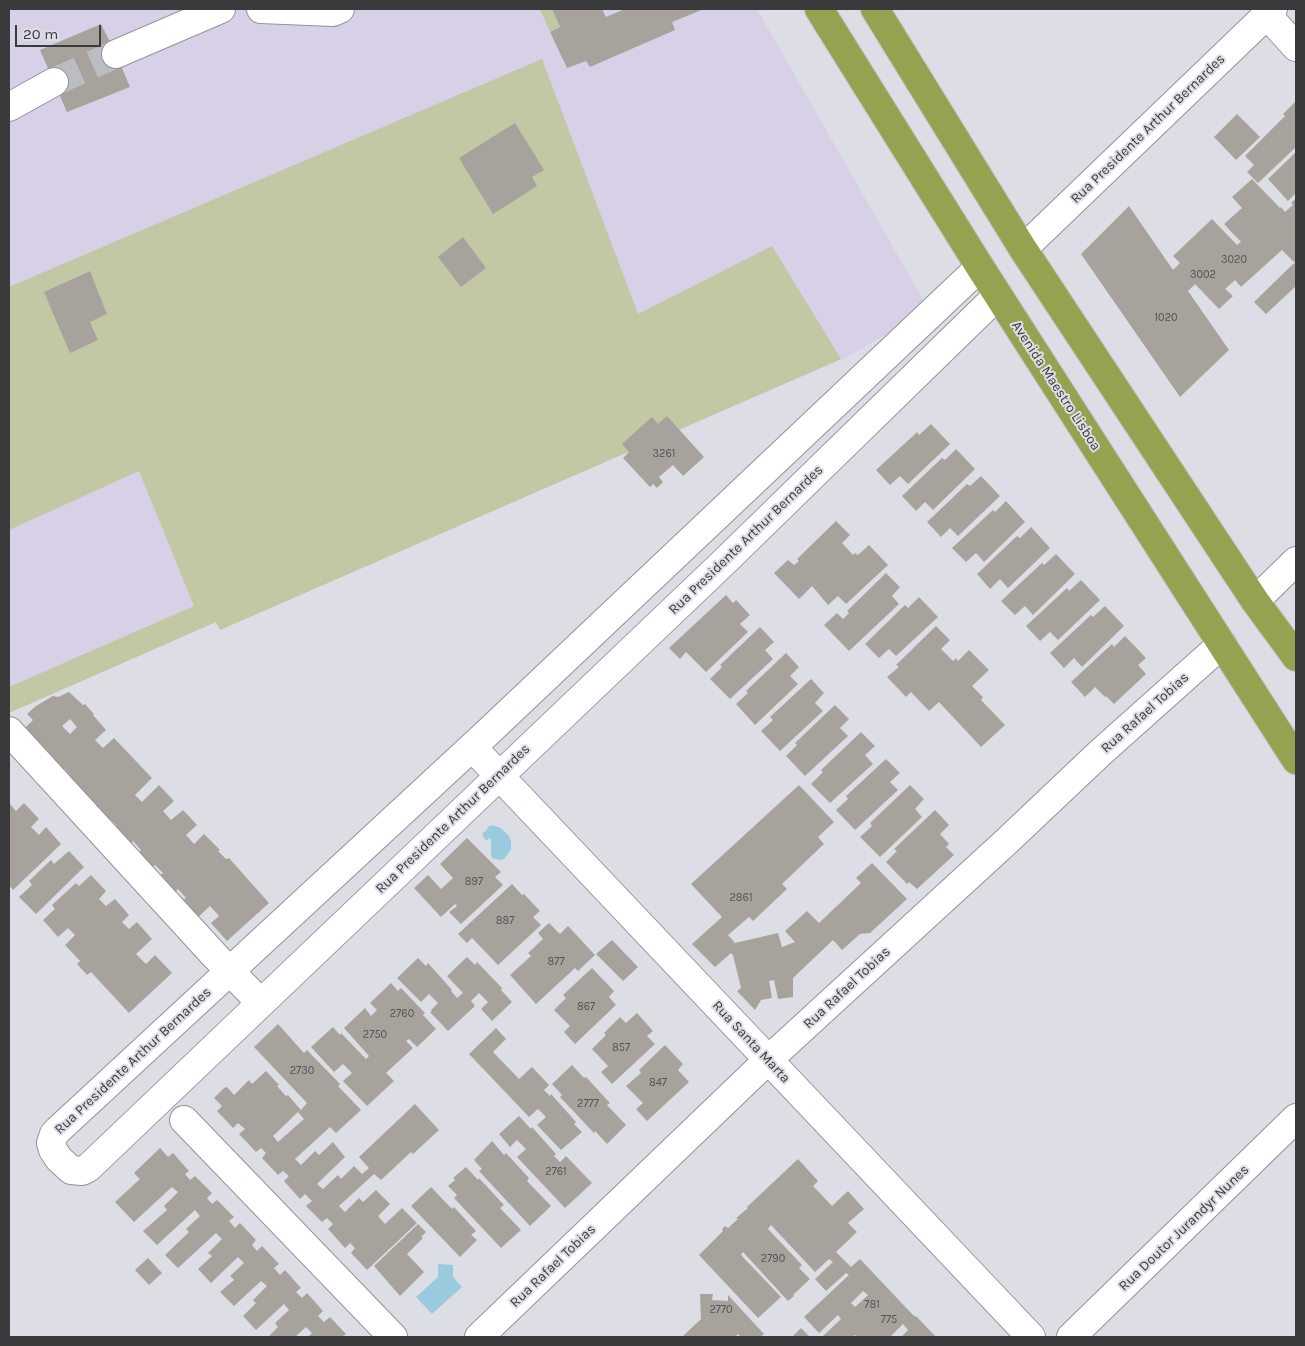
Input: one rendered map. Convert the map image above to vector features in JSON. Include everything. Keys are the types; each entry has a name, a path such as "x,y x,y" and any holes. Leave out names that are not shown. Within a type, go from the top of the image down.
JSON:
{"highway":[{"name":"Avenida Maestro Lisboa","path":"819,9 980,267 1296,760"},
{"path":"875,9 1023,250 1255,601 1296,657"}],"street":[{"path":"116,54 221,9"},
{"path":"261,9 333,12 340,9"},
{"path":"1270,12 1296,47"},
{"name":"Rua Presidente Arthur Bernardes","path":"1023,250 1270,12"},
{"path":"9,107 54,82"},
{"name":"Rua Presidente Arthur Bernardes","path":"980,267 472,747 58,1130 51,1143 58,1158 71,1170 82,1171 88,1168 260,1002 723,563 998,295"},
{"path":"697,535 723,563"},
{"path":"1255,601 1296,561"},
{"name":"Rua Rafael Tobias","path":"479,1337 768,1060 1100,753 1222,644"},
{"path":"9,731 216,957 260,1002"},
{"name":"Rua Santa Marta","path":"472,747 1031,1337"},
{"name":"Rua Doutor Jurandyr Nunes","path":"1071,1337 1296,1118"},
{"path":"184,1120 393,1337"}],"shaded area":[{"path":"9,9 757,9 929,310 847,357 220,630 216,622 9,713"}],"green space":[{"path":"540,9 552,9 560,27 550,32"},
{"path":"542,59 638,314 772,246 841,359 220,630 216,622 9,713 9,687 194,606 139,471 9,530 9,287","holes":["90,271 107,314 90,322 98,340 45,292"]}],"water":[{"path":"492,825 501,828 511,841 511,850 504,859 492,858 491,840 490,838 486,841 482,834"},
{"path":"438,1264 453,1265 453,1277 462,1287 432,1314 416,1297 438,1277"}],"building":[{"path":"552,9 602,9 606,17 625,9 704,9 672,22 675,30 590,67 586,61 567,68 550,32 560,27"},
{"path":"101,24 130,87 67,112 40,50"},
{"path":"1296,101 1296,147 1258,183 1247,172 1254,165 1245,156 1285,116 1283,114"},
{"path":"1237,114 1260,137 1236,160 1214,137"},
{"path":"515,123 544,170 532,177 537,186 493,214 459,158"},
{"path":"1296,152 1296,193 1288,201 1268,179"},
{"path":"1252,179 1285,212 1293,205 1291,203 1296,198 1296,260 1294,262 1282,250 1241,287 1235,280 1225,289 1233,296 1219,309 1195,284 1188,291 1229,350 1180,397 1081,254 1129,206 1173,270 1180,263 1173,256 1212,219 1237,245 1241,242 1224,224 1242,208 1232,197"},
{"path":"463,237 486,268 461,287 438,257"},
{"path":"1294,263 1296,265 1296,286 1266,314 1254,302"},
{"path":"90,271 107,314 90,322 98,340 70,353 44,292"},
{"path":"667,416 704,457 683,476 673,465 659,477 663,482 657,488 653,484 650,487 623,458 629,452 622,444 652,417 658,424"},
{"path":"931,424 950,444 908,484 900,476 890,485 876,470 917,432 919,435"},
{"path":"956,449 975,469 933,510 925,502 916,511 902,496 942,458 945,460"},
{"path":"981,476 1000,496 958,536 950,528 941,537 927,522 967,484 970,486"},
{"path":"1006,501 1025,522 984,562 976,553 966,562 952,548 993,510 995,512"},
{"path":"836,521 850,535 842,543 853,555 855,553 858,555 869,545 888,565 846,604 838,596 828,605 812,586 799,599 774,573 788,560 794,565 799,561 797,559"},
{"path":"1031,527 1050,548 1008,588 1000,579 990,589 977,574 1017,536 1020,538"},
{"path":"1056,554 1075,574 1033,615 1025,606 1015,615 1001,601 1042,563 1044,565"},
{"path":"886,573 900,587 892,596 899,604 849,651 824,625 837,613 843,619 849,613 847,611"},
{"path":"1081,580 1100,600 1058,640 1050,632 1040,641 1026,626 1067,588 1069,591"},
{"path":"726,595 733,603 736,600 750,615 740,624 748,632 706,672 686,652 680,659 669,648"},
{"path":"919,597 938,617 896,656 889,649 879,658 865,644 905,605 908,608"},
{"path":"1105,606 1124,626 1082,667 1074,658 1064,668 1050,653 1091,615 1093,617"},
{"path":"936,626 950,640 941,649 953,661 956,658 958,661 969,650 989,670 972,686 983,697 981,700 1005,725 981,747 939,702 929,711 911,692 906,697 887,677 899,667 896,665"},
{"path":"760,627 774,642 765,650 773,659 730,699 710,679 722,667 720,665"},
{"path":"1125,636 1146,658 1138,665 1146,674 1114,704 1095,687 1085,697 1071,682 1112,644 1114,647"},
{"path":"786,653 799,667 790,676 798,684 755,725 736,704 748,693 746,691"},
{"path":"811,679 824,693 815,703 823,711 780,751 761,731 773,720 770,717"},
{"path":"69,692 83,705 85,704 106,730 95,740 103,748 114,738 152,778 135,795 142,802 159,785 174,801 163,811 171,820 183,810 197,825 186,835 194,844 204,834 226,859 229,858 269,903 227,941 211,923 219,916 210,906 195,920 179,903 186,898 178,889 172,896 156,880 163,873 155,865 148,871 134,857 141,850 133,841 126,848 112,831 117,826 110,819 103,824 89,808 94,803 86,794 81,800 66,784 72,778 65,769 58,776 43,760 50,754 25,728 33,720 27,714 53,696 58,697","holes":["70,719 77,727 70,734 62,726"]},
{"path":"835,705 849,719 840,728 848,736 805,776 786,756 797,745 795,743"},
{"path":"861,732 875,746 865,755 873,764 830,803 811,784 823,772 821,770"},
{"path":"886,759 900,773 890,782 898,790 855,830 836,810 848,799 846,796"},
{"path":"799,785 834,822 818,837 824,844 782,884 787,889 753,921 749,917 728,935 735,943 778,933 782,947 795,942 785,931 807,911 819,923 861,883 856,878 872,863 907,899 870,933 860,934 842,950 833,940 793,978 793,997 778,999 774,980 769,981 772,998 761,1000 755,1010 737,991 741,988 733,955 731,953 715,967 692,944 722,917 691,884"},
{"path":"910,785 924,799 915,809 922,817 880,857 860,837 872,826 870,823"},
{"path":"9,803 16,811 24,803 39,819 31,827 39,835 46,827 61,844 13,890 9,885"},
{"path":"935,810 949,825 940,834 949,844 946,847 954,855 917,889 909,882 907,884 886,862 897,851 894,849"},
{"path":"467,838 501,872 495,877 503,885 461,924 449,912 457,906 455,904 441,917 414,888 428,875 441,889 453,878 440,864"},
{"path":"69,851 84,867 36,914 19,897 32,885 29,881 51,860 54,864"},
{"path":"91,875 106,891 99,899 106,906 115,899 129,915 122,922 129,929 137,922 152,939 136,954 146,964 155,955 172,973 129,1013 91,972 87,975 77,964 80,961 65,945 75,935 68,928 58,937 43,920 55,909 52,905 76,883 79,886"},
{"path":"512,884 540,911 533,917 541,925 498,965 472,938 467,943 458,934"},
{"path":"549,923 560,934 568,926 595,955 578,971 575,968 536,1004 510,975 531,956 528,953 543,939 538,933"},
{"path":"612,940 638,967 623,981 596,954"},
{"path":"467,957 475,965 477,962 502,988 501,990 512,1002 492,1021 481,1009 488,1002 479,993 471,1001 475,1006 448,1031 430,1012 438,1003 429,994 421,1002 397,978 418,958 426,966 428,963 457,998 463,993 447,976"},
{"path":"592,968 614,991 609,997 616,1005 575,1044 564,1032 570,1026 554,1010 566,998 563,995"},
{"path":"391,983 398,991 401,988 425,1013 423,1015 436,1029 417,1047 409,1039 406,1041 413,1048 386,1073 394,1081 367,1106 343,1081 352,1073 343,1064 334,1072 311,1047 333,1027 366,1059 369,1056 344,1028 365,1008 371,1016 377,1010 370,1003"},
{"path":"637,1013 653,1031 647,1036 655,1044 612,1084 601,1072 608,1066 592,1049 606,1035 604,1033 620,1017 626,1023"},
{"path":"278,1024 304,1053 307,1050 340,1084 338,1086 361,1110 336,1133 330,1127 295,1159 301,1165 315,1151 319,1155 333,1142 345,1157 317,1184 323,1189 338,1175 341,1179 354,1166 362,1174 369,1168 359,1157 415,1104 439,1130 413,1154 411,1152 381,1180 374,1174 339,1206 345,1212 359,1198 363,1202 376,1190 390,1204 378,1216 385,1224 402,1208 417,1223 367,1270 351,1253 355,1248 350,1243 345,1248 328,1229 333,1224 327,1218 322,1222 306,1206 312,1201 305,1194 300,1199 284,1181 289,1176 283,1171 278,1175 262,1158 266,1153 261,1148 256,1152 239,1134 245,1129 238,1123 233,1128 217,1111 222,1106 214,1098 224,1088 227,1087 234,1095 249,1080 252,1084 266,1071 279,1085 277,1086 301,1110 307,1103 254,1047","holes":["298,1112 304,1119 278,1142 273,1136"]},
{"path":"496,1028 506,1039 493,1052 519,1079 532,1067 549,1085 544,1090 550,1096 551,1094 576,1122 574,1124 582,1132 561,1150 537,1125 546,1117 538,1109 529,1117 469,1054"},
{"path":"665,1045 683,1064 678,1070 689,1082 647,1121 636,1109 643,1103 626,1086 641,1073 639,1070"},
{"path":"572,1065 610,1103 607,1105 626,1125 607,1144 560,1097 562,1095 552,1084"},
{"path":"519,1116 531,1129 532,1127 556,1154 554,1156 560,1162 566,1156 592,1183 565,1208 517,1157 526,1149 517,1140 510,1147 499,1134"},
{"path":"492,1141 529,1178 527,1181 551,1206 530,1226 479,1171 482,1169 474,1160"},
{"path":"160,1148 168,1157 173,1153 189,1171 185,1174 190,1180 195,1176 212,1193 207,1198 212,1204 217,1200 234,1217 229,1221 235,1228 240,1223 256,1240 252,1245 257,1251 262,1246 279,1264 274,1268 280,1275 285,1270 301,1288 296,1292 302,1298 307,1293 323,1311 318,1316 324,1322 330,1317 346,1334 342,1337 308,1337 312,1333 306,1327 295,1337 268,1337 278,1327 275,1323 289,1310 284,1304 256,1330 243,1316 256,1303 253,1300 267,1286 261,1281 234,1306 220,1292 234,1280 230,1276 244,1263 238,1257 211,1283 198,1269 212,1256 208,1253 222,1239 216,1233 178,1268 165,1255 189,1232 186,1229 200,1216 195,1210 157,1245 143,1231 167,1210 164,1206 178,1192 172,1187 134,1222 115,1202 140,1179 134,1173"},
{"path":"798,1159 818,1181 813,1186 832,1206 848,1191 864,1209 848,1223 857,1232 836,1252 851,1267 860,1259 936,1337 901,1337 908,1330 903,1324 890,1337 857,1337 855,1335 852,1337 822,1337 841,1319 838,1315 819,1333 804,1317 849,1275 846,1273 826,1291 815,1279 833,1262 829,1259 815,1272 771,1225 768,1229 802,1265 799,1268 810,1279 788,1301 743,1252 741,1255 781,1297 758,1318 699,1255 723,1231 722,1229 725,1226 728,1228 738,1219 736,1218","holes":["863,1291 868,1295 855,1307 851,1303"]},
{"path":"466,1167 504,1205 500,1208 521,1230 501,1248 454,1198 457,1195 448,1186 455,1180 453,1178"},
{"path":"431,1187 452,1209 454,1207 476,1231 471,1235 477,1240 460,1257 411,1206"},
{"path":"418,1224 426,1232 421,1237 423,1238 407,1254 424,1272 400,1296 374,1266"},
{"path":"148,1258 162,1273 149,1285 135,1270"},
{"path":"700,1294 713,1294 712,1300 728,1301 728,1295 764,1334 760,1337 741,1337 738,1334 735,1337 682,1337 701,1319"},
{"path":"801,1328 810,1337 792,1337"}],"tunnel":[{"path":"54,82 116,54"}]}
